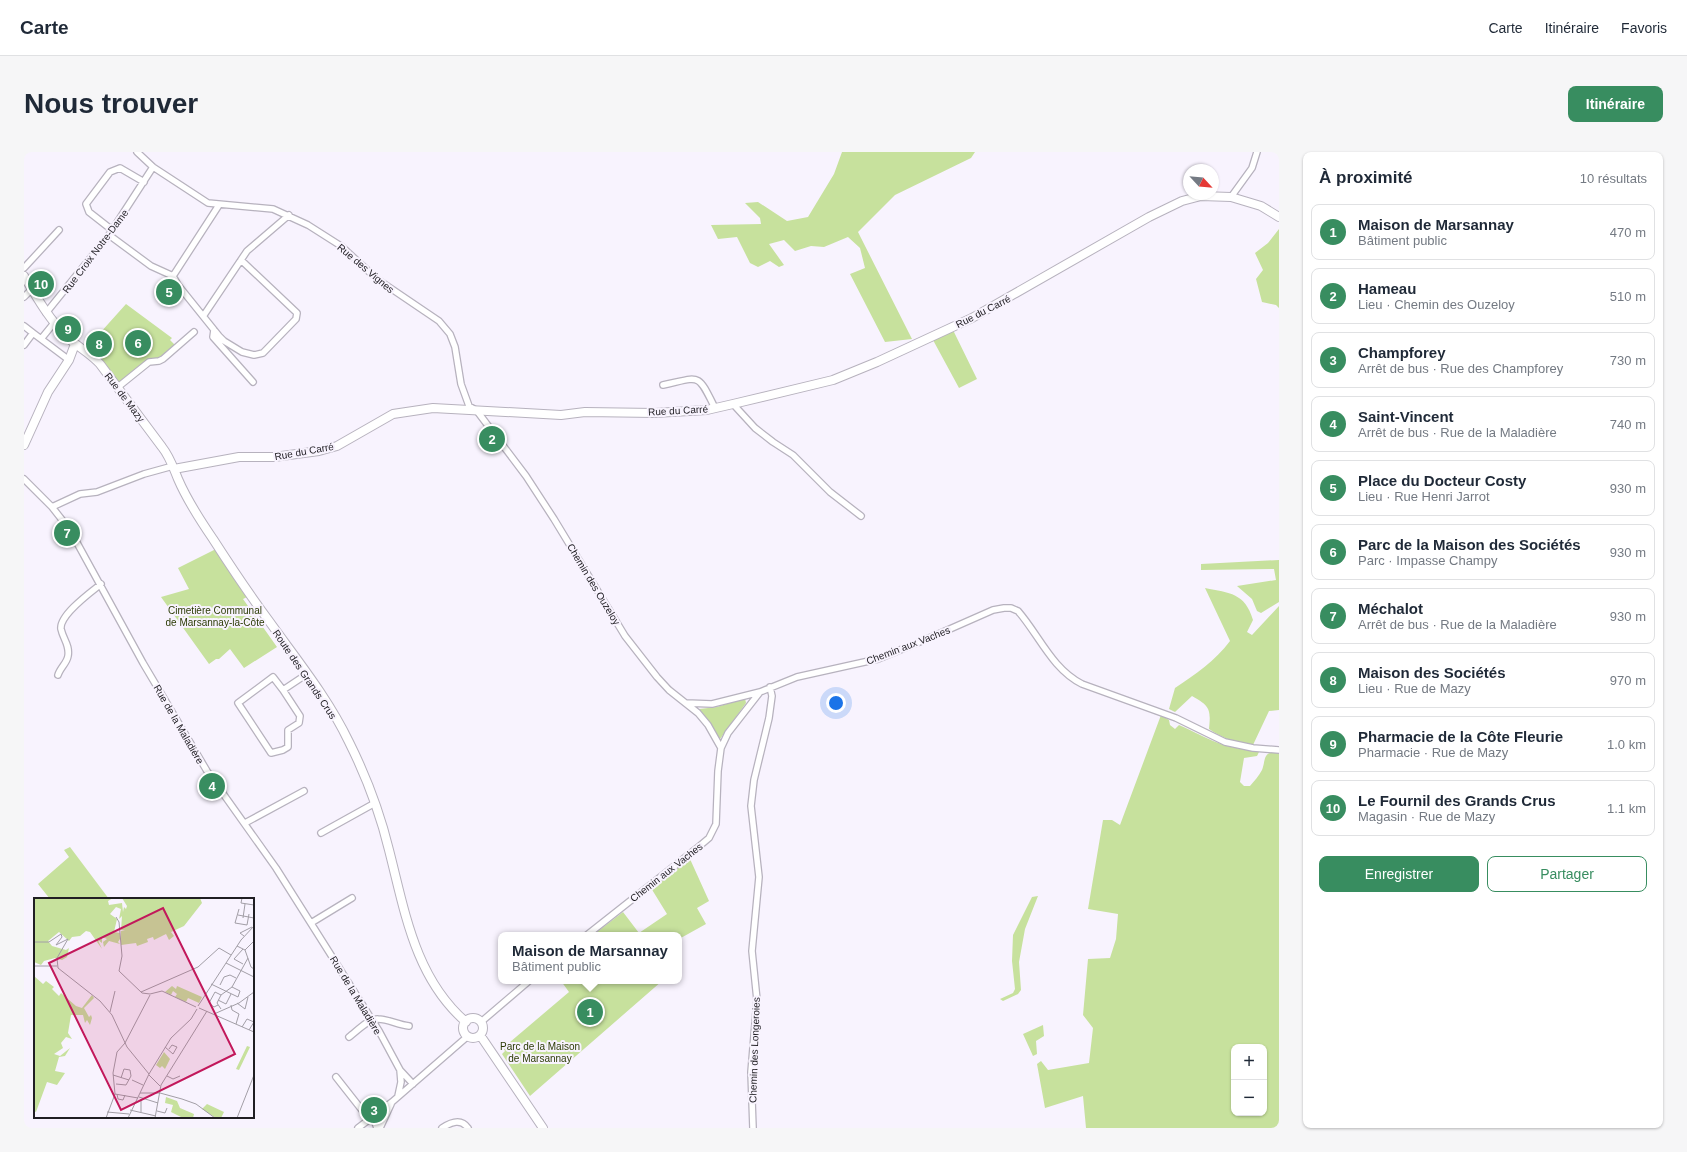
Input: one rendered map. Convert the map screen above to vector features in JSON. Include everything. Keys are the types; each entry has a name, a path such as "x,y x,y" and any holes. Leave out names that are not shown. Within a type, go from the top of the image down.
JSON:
{"main road":[{"name":"Rue du Carré","path":"173,468 239,457 274,457 337,446 393,414 433,408 561,415 585,412 655,413 707,410 833,380 877,362 996,305 1149,217 1192,198 1215,196 1231,197 1261,206 1279,218"},
{"name":"Rue de Mazy","path":"24,276 46,313 54,323 74,344 91,354 118,387 162,446 170,458 173,468"},
{"path":"24,445 48,392 69,360 74,344"},
{"name":"Route des Grands Crus","path":"173,468 178,480 210,535 257,604 324,697 349,741 375,803 389,850 406,922 413,943 438,991 466,1022"},
{"path":"474,1019 481,1022 483,1028 480,1035 473,1038 468,1036 464,1028 466,1022 474,1019"},
{"path":"480,1035 543,1128"}],"street":[{"name":"Rue des Vignes","path":"137,152 153,167 208,203 273,209 289,215 341,246 392,291 439,321 453,337 461,384 469,406 476,411"},
{"path":"1231,197 1252,168 1257,152"},
{"name":"Rue Croix Notre-Dame","path":"46,313 111,233 153,167"},
{"path":"144,182 120,168 110,172 86,204 89,212 111,233 151,266 173,276 178,285 224,341 242,352 254,355 263,353 296,319 297,313 241,260"},
{"path":"173,276 219,205"},
{"path":"204,316 247,251 289,215"},
{"path":"24,268 59,230"},
{"path":"24,297 32,289"},
{"path":"41,339 54,323"},
{"path":"24,326 69,360"},
{"path":"214,330 212,337 253,382"},
{"path":"118,387 149,362 163,359 194,332"},
{"path":"24,345 33,333"},
{"path":"663,385 694,378 701,382 715,408"},
{"path":"733,404 755,428 793,455 830,492 861,516"},
{"name":"Chemin des Ouzeloy","path":"476,411 526,476 625,636 669,690 698,713 708,725 721,748"},
{"path":"52,507 80,494 97,492 144,474 173,468"},
{"name":"Rue de la Maladière","path":"24,479 52,507 70,530 143,663 207,771 245,823 312,923 411,1086"},
{"path":"58,675 69,655 67,642 61,628 62,622 82,599 101,584"},
{"name":"Chemin aux Vaches","path":"591,932 696,849 714,831 717,814 718,771 721,748 728,733 760,692 770,687 823,670 871,661 934,636 993,610 1011,608 1018,611 1060,667 1075,680 1176,718 1225,742 1253,748 1279,750"},
{"path":"283,690 307,674"},
{"path":"273,676 283,690 300,716 299,723 288,730 288,747 271,753 238,703 273,676"},
{"name":"Chemin des Longeroies","path":"753,1128 751,1072 757,1000 752,951 759,876 752,806 754,780 769,718 772,696 770,687"},
{"path":"686,703 712,704 760,692"},
{"path":"245,823 304,791"},
{"path":"321,833 375,803"},
{"path":"312,923 352,898"},
{"path":"481,1022 525,984"},
{"path":"349,1037 372,1020 378,1018 392,1024 409,1026"},
{"path":"358,1128 398,1097 468,1036"},
{"name":"Rue de la Maladière","path":"398,1097 401,1082 400,1070"},
{"path":"336,1077 373,1116 377,1128"},
{"path":"401,1082 411,1086"},
{"path":"380,1128 392,1102"},
{"path":"373,1116 385,1117"},
{"path":"442,1128 453,1122 463,1123 468,1128"}],"green space":[{"path":"842,152 975,152 971,158 895,195 858,232 912,339 885,342 850,274 865,268 860,248 848,237 824,247 811,246 795,251 784,240 769,244 784,265 779,267 770,261 758,267 750,263 737,237 718,239 711,225 761,224 760,218 745,203 758,202 787,221 808,217 834,174"},
{"path":"1279,229 1279,308 1276,305 1262,302 1256,279 1263,270 1255,253 1268,243"},
{"path":"126,304 172,338 170,340 176,346 159,359 148,360 121,385 94,354 109,337 105,334 102,338 99,335 100,333"},
{"path":"953,330 977,379 959,388 933,340"},
{"name":"Cimetière Communal de Marsannay-la-Côte","path":"216,549 247,597 243,599 277,647 244,668 230,649 219,659 216,659 209,664 161,597 189,589 178,568"},
{"path":"1279,560 1279,602 1261,613 1257,611 1252,599 1237,586 1276,580 1274,569 1201,570 1201,564"},
{"path":"1205,588 1229,593 1241,599 1246,604 1253,620 1247,632 1252,635 1279,606 1279,710 1269,711 1253,745 1230,740 1209,729 1210,717 1208,709 1203,703 1192,696 1175,712 1169,709 1175,688 1212,661 1230,641"},
{"path":"745,698 746,703 720,739 699,709 717,707"},
{"path":"1161,715 1169,720 1170,725 1175,729 1179,725 1227,746 1247,750 1260,750 1257,756 1244,758 1240,782 1244,786 1250,786 1258,776 1262,770 1267,755 1274,752 1279,752 1279,1128 1086,1128 1083,1096 1045,1108 1037,1064 1041,1061 1048,1070 1089,1063 1093,1028 1083,1015 1088,959 1110,958 1116,939 1118,914 1088,909 1103,820 1112,820 1120,825"},
{"path":"70,847 108,898 49,898 38,884 69,857 64,850"},
{"path":"690,859 709,901 697,908 706,924 682,937 682,932 640,932 667,914 651,888"},
{"path":"1038,896 1025,929 1019,962 1021,990 1018,994 1003,1001 1000,999 1013,993 1015,989 1012,961 1013,935 1032,897"},
{"path":"623,912 638,932 597,932"},
{"name":"Parc de la Maison de Marsannay","path":"563,984 659,984 530,1096 502,1054 505,1051 503,1048 569,992"},
{"path":"1043,1025 1044,1036 1036,1041 1037,1054 1033,1056 1023,1034"}],"place":[{"name":"Le Fournil des Grands Crus","path":"41,284"},
{"name":"Place du Docteur Costy","path":"169,292"},
{"name":"Pharmacie de la Côte Fleurie","path":"68,329"},
{"name":"Parc de la Maison des Sociétés","path":"138,343"},
{"name":"Maison des Sociétés","path":"99,344"},
{"name":"Hameau","path":"492,439"},
{"name":"Méchalot","path":"67,533"},
{"name":"Saint-Vincent","path":"212,786"},
{"name":"Maison de Marsannay","path":"590,1012"},
{"name":"Champforey","path":"374,1110"}]}
